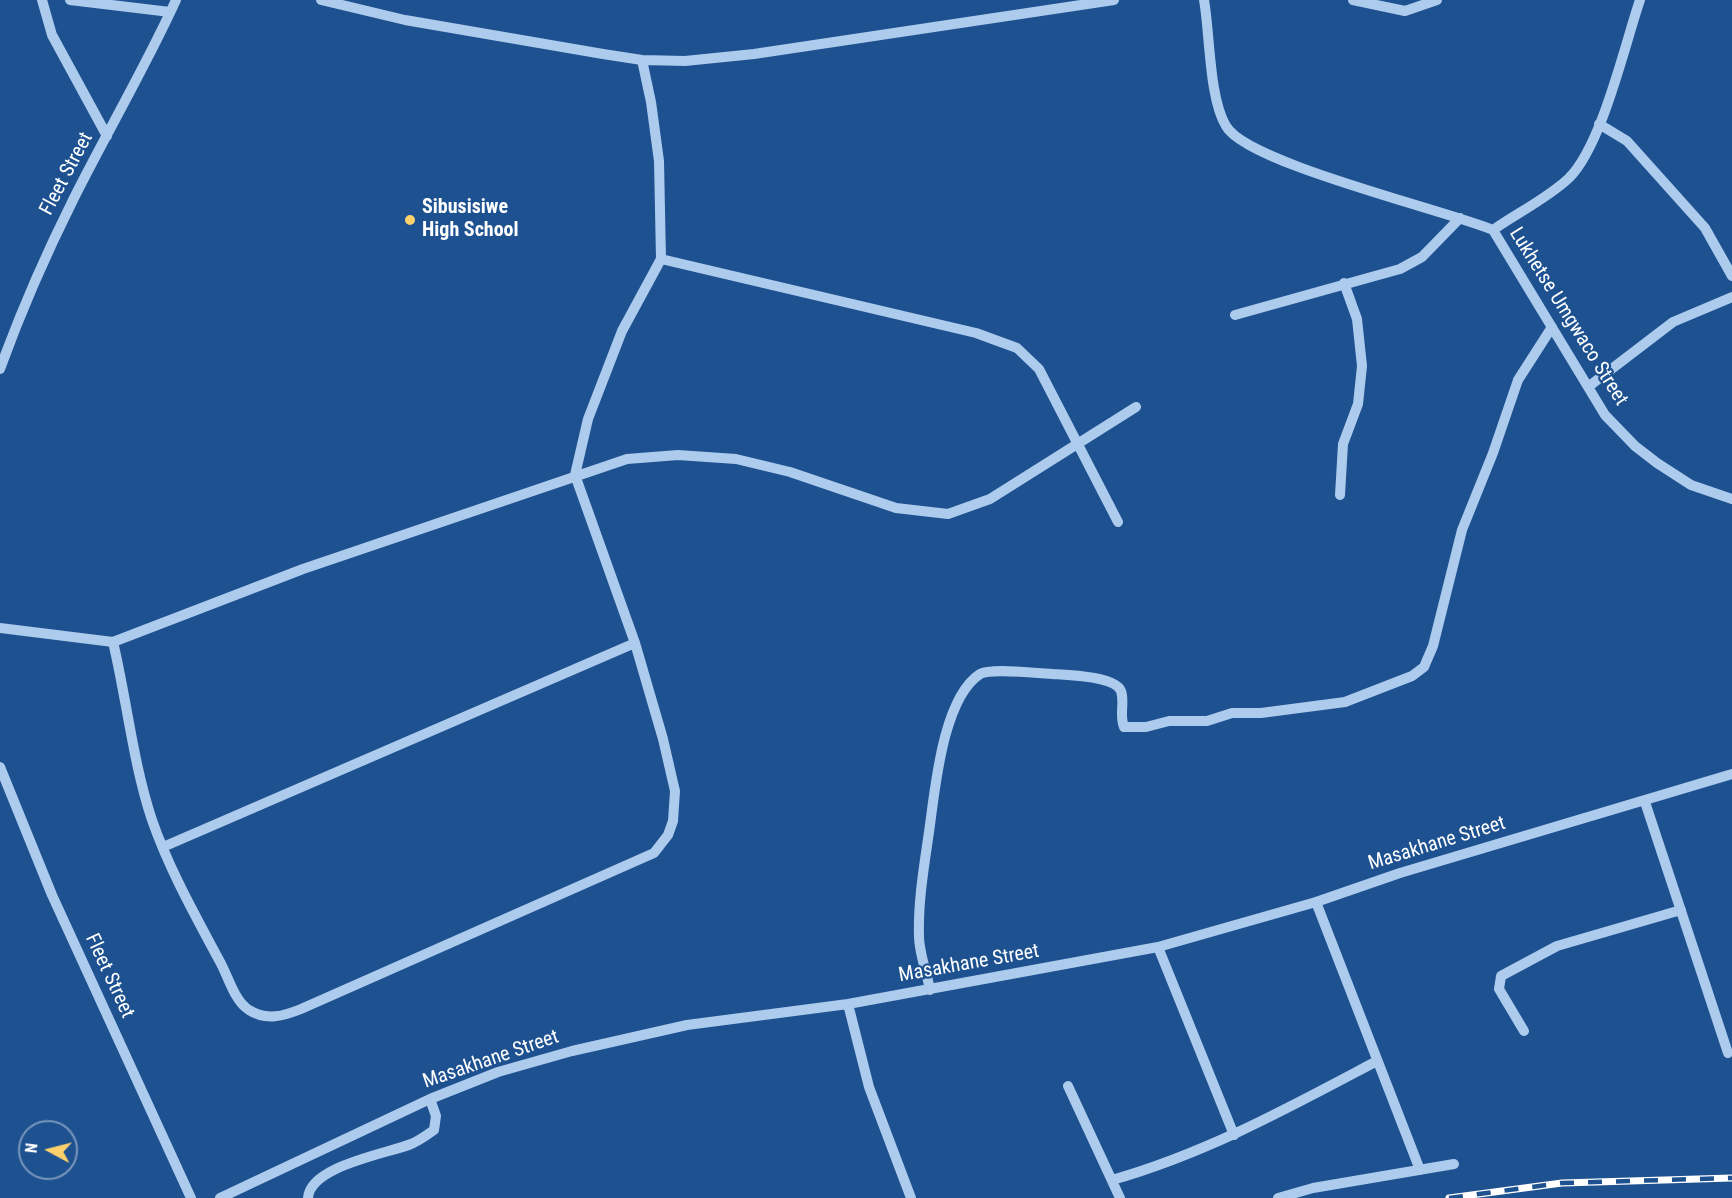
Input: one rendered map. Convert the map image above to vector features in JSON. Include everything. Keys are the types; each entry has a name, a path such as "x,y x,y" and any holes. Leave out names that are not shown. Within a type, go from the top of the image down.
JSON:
{"street":[{"path":"42,0 52,35 107,136"},
{"path":"70,0 170,12"},
{"name":"Fleet Street","path":"0,369 34,281 107,136 154,50 176,0"},
{"path":"321,0 405,20 642,60 685,61 754,54 1114,0"},
{"path":"1204,0 1215,90 1226,128 1252,148 1287,163 1493,230 1568,179 1585,159 1640,0"},
{"path":"1353,0 1405,11 1437,0"},
{"path":"113,642 144,792 163,847 234,991 247,1010 264,1017 285,1016 301,1010 654,853 668,835 673,820 675,791 663,739 635,643 575,475 588,419 622,331 661,259 659,161 651,102 642,60"},
{"path":"1599,124 1627,141 1705,228 1732,276"},
{"path":"1235,315 1400,269 1422,257 1460,218"},
{"name":"Lukhetse Umgwaco Street","path":"1493,230 1605,415 1635,446 1657,463 1691,484 1732,500"},
{"path":"661,259 976,333 1017,348 1040,369 1118,522"},
{"path":"1340,495 1343,444 1358,404 1362,366 1357,319 1344,283"},
{"path":"1588,387 1673,322 1732,297"},
{"path":"930,990 919,939 919,912 933,796 941,748 949,725 971,682 981,673 996,670 1074,675 1107,681 1116,685 1121,691 1124,727 1133,727 1345,702 1412,676 1424,667 1433,646 1462,530 1493,453 1518,380 1552,327"},
{"path":"0,628 113,642 303,569 627,459 678,454 736,459 790,472 896,508 948,514 990,499 1136,406"},
{"path":"163,847 635,643"},
{"name":"Fleet Street","path":"0,767 51,895 191,1198"},
{"name":"Masakhane Street","path":"220,1198 430,1099 498,1072 639,1035 687,1025 848,1004 1158,947 1316,902 1482,848 1645,802 1732,774"},
{"path":"1645,802 1728,1053"},
{"path":"1316,902 1420,1170"},
{"path":"1524,1031 1499,989 1501,976 1557,946 1681,910"},
{"path":"1158,947 1234,1135"},
{"path":"848,1004 869,1087 911,1198"},
{"path":"1112,1180 1158,1167 1234,1135 1295,1106 1377,1061"},
{"path":"1068,1086 1120,1198"},
{"path":"309,1198 316,1182 329,1172 413,1143 435,1130 436,1116 430,1099"},
{"path":"1278,1198 1313,1188 1454,1164"}],"railway":[{"path":"1449,1198 1562,1183 1732,1178"}],"place":[{"name":"Sibusisiwe High School","path":"410,220"}]}
